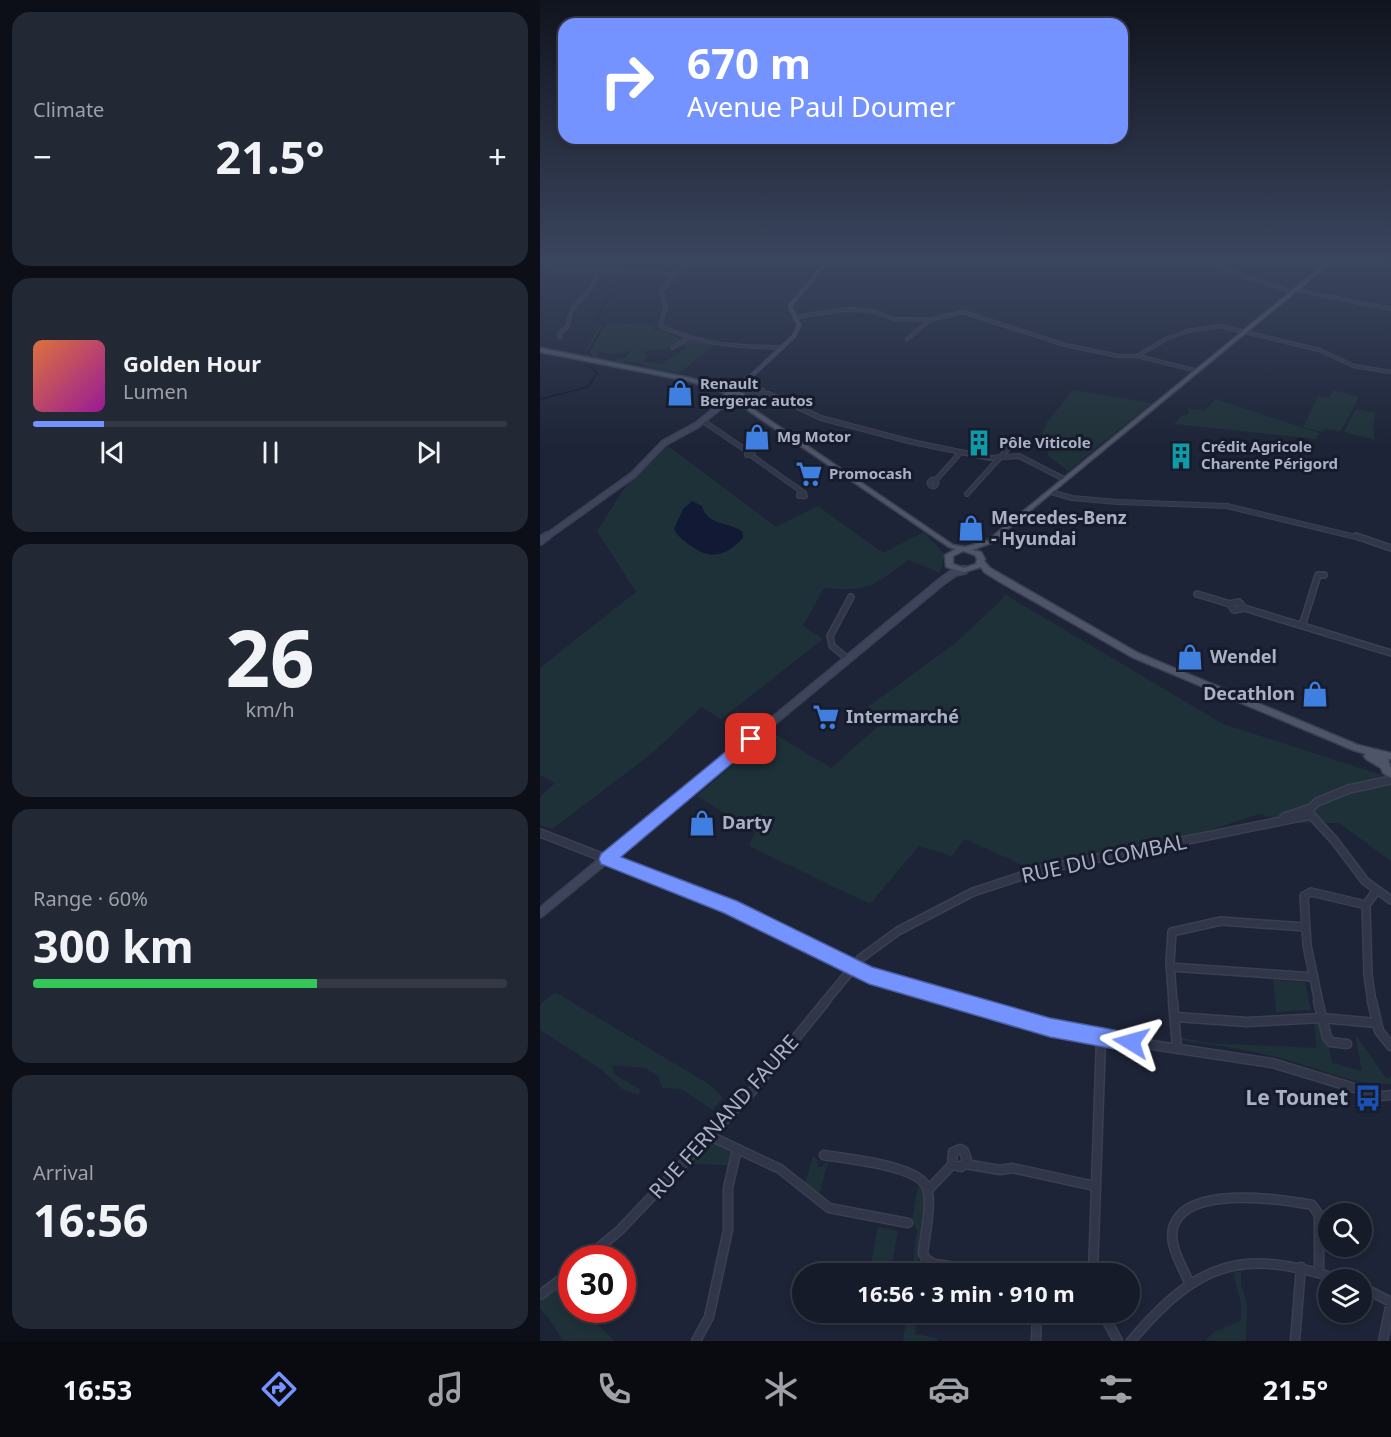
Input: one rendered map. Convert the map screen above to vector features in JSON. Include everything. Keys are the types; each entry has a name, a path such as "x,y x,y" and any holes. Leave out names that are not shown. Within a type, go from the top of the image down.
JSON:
{"main road":[{"path":"949,555 989,542 1258,322"},
{"path":"540,351 690,380 731,393 742,394"},
{"path":"540,351 688,381 710,388 723,398 742,405 926,530 946,547 949,565 984,572 1003,580"},
{"path":"723,398 731,393"},
{"path":"733,402 742,394"},
{"path":"742,394 747,407 951,546 965,549 980,559 987,570 1135,655 1356,748 1377,755 1390,756"},
{"path":"967,570 980,559 989,542"},
{"path":"1356,748 1387,770"},
{"path":"1387,770 1384,760 1390,756"}],"street":[{"path":"560,337 559,334 570,322"},
{"path":"661,322 660,326 688,338 745,349 783,347"},
{"path":"742,394 797,331 799,325 797,322"},
{"path":"907,339 928,322"},
{"path":"994,322 1047,340 1113,356 1137,357 1198,371"},
{"path":"1137,357 1156,344 1207,326 1226,327 1319,350 1354,366 1391,372"},
{"path":"672,348 688,338"},
{"path":"748,385 763,391 763,394"},
{"path":"742,394 774,396 828,421 960,452 999,459 1012,456 1024,458 1061,477"},
{"path":"719,407 723,398"},
{"path":"540,541 633,475 664,442 703,421 719,407 733,402"},
{"path":"703,421 804,493"},
{"path":"967,494 1014,442"},
{"path":"935,481 960,452"},
{"path":"1051,492 1072,498 1118,502 1227,506 1354,535 1391,548"},
{"path":"941,582 949,570 949,565"},
{"path":"540,913 941,582 955,572 967,570"},
{"path":"1302,626 1318,575 1324,575"},
{"path":"1197,594 1230,604 1237,602 1244,608 1391,653"},
{"path":"848,659 832,646 830,636 851,597"},
{"name":"RUE DU COMBAL","path":"853,967 875,946 898,931 964,896 1011,879 1069,863 1176,844 1311,812 1317,802 1349,789 1387,781 1387,770"},
{"path":"1311,812 1365,881 1391,900"},
{"path":"540,832 730,907 853,967 933,995 1066,1032 1272,1064 1381,1096 1391,1095"},
{"path":"1377,890 1366,905 1365,943 1368,979 1376,1023 1379,1031 1391,1046"},
{"path":"1347,1044 1329,1041 1314,977 1303,901 1306,894 1311,892 1366,905"},
{"path":"1177,1049 1170,967 1170,935 1175,930 1221,921 1305,927"},
{"name":"RUE FERNAND FAURE","path":"602,1245 619,1231 780,1060 853,967"},
{"path":"1170,967 1314,977"},
{"path":"1176,1017 1247,1022 1322,1018 1376,1023"},
{"path":"1093,1263 1101,1038"},
{"path":"710,1136 780,1169 829,1208 908,1223"},
{"path":"696,1341 709,1317 728,1230 728,1188 736,1149"},
{"path":"928,1190 952,1165 953,1152 960,1149 966,1154 964,1164"},
{"path":"824,1155 910,1172 923,1181 928,1190 922,1246 926,1259 935,1263"},
{"path":"952,1165 961,1167 964,1164 1000,1170 1012,1168 1095,1186"},
{"path":"1189,1282 1173,1238 1174,1226 1179,1214 1188,1208 1245,1196 1277,1198 1312,1205 1319,1215 1319,1269"},
{"path":"1131,1341 1149,1318 1189,1282 1206,1273 1238,1262 1281,1263 1318,1271"},
{"path":"1295,1341 1301,1267"},
{"path":"540,1295 558,1282"},
{"path":"1372,1292 1391,1302 1383,1341"},
{"path":"1036,1341 1037,1323"},
{"path":"1108,1323 1118,1341"}],"shaded area":[{"path":"648,323 648,325 655,325 652,331 663,330 681,340 670,348 648,350 643,353 648,356 644,362 662,364 688,347 676,346 687,339 715,345 679,373 651,369 641,363 616,362 615,359 621,358 622,360 632,351 617,354 599,352 597,355 600,357 595,360 585,358 593,336 601,325"},
{"path":"1072,390 1152,403 1068,471 1048,456 1048,446 1042,435 1051,416"},
{"path":"1333,390 1359,397 1341,431 1325,429 1322,432 1303,427 1318,396 1329,398"},
{"path":"1215,399 1319,433 1316,439 1174,424 1180,417 1189,414 1188,408 1205,411"},
{"path":"1356,409 1375,413 1373,427 1375,440 1344,432"},
{"path":"664,443 776,527 818,506 883,553 924,532 945,555 940,573 909,560 887,576 861,588 824,588 803,626 823,639 721,719 702,707 650,755 552,829 540,825 540,797 555,783 540,775 540,668 636,592 597,531 633,475"},
{"path":"1006,595 1223,724 1391,778 1391,861 1339,823 1295,823 1259,814 1195,835 1031,869 965,839 952,856 919,846 870,904 749,846 755,832 697,796 771,732 831,768 885,720 866,708 956,643"},
{"path":"1273,980 1305,982 1311,1010 1276,1012"},
{"path":"555,992 709,1084 723,1098 713,1110 681,1089 662,1088 658,1076 644,1068 612,1065 615,1075 640,1089 639,1095 622,1089 601,1069 540,1030 540,1005"},
{"path":"1314,1021 1320,1021 1325,1039 1335,1047 1329,1048 1332,1063 1362,1071 1355,1034 1387,1079 1391,1076 1391,1084 1350,1079 1271,1056 1180,1040 1179,1037 1208,1043 1317,1048"},
{"path":"712,1143 730,1152 728,1165 693,1164 658,1203 656,1200"},
{"path":"813,1156 817,1160 818,1167 822,1167 828,1161 819,1196 805,1183"},
{"path":"919,1181 925,1195 919,1248 922,1255 918,1259 920,1263 913,1263 917,1230 912,1220"},
{"path":"878,1227 898,1231 892,1263 871,1263"},
{"path":"1241,1271 1241,1284 1247,1305 1246,1341 1204,1341 1216,1331 1241,1321 1241,1303 1233,1273"},
{"path":"558,1288 558,1323 597,1323 614,1341 563,1341 548,1317 540,1309 540,1301"},
{"path":"906,1323 916,1323 915,1334 937,1338 937,1341 903,1341"}],"water":[{"path":"692,501 702,506 708,517 713,520 742,531 743,538 731,549 712,555 698,551 688,544 679,537 674,529 683,509"}],"waterway":[{"path":"591,356 588,353 604,325 601,322"},
{"path":"540,399 588,387 597,373 589,366"}],"place":[{"name":"Renault Bergerac autos","path":"680,393"},
{"name":"Mg Motor","path":"757,437"},
{"name":"Pôle Viticole","path":"979,443"},
{"name":"Crédit Agricole Charente Périgord","path":"1181,456"},
{"name":"Promocash","path":"809,474"},
{"name":"Mercedes-Benz - Hyundai","path":"971,528"},
{"name":"Wendel","path":"1190,657"},
{"name":"Decathlon","path":"1315,694"},
{"name":"Intermarché","path":"826,717"},
{"name":"Darty","path":"702,823"},
{"name":"Le Tounet","path":"1368,1098"}],"route":[{"path":"751,739 607,859 730,907 869,975 917,991 1066,1032 1131,1042"}]}
